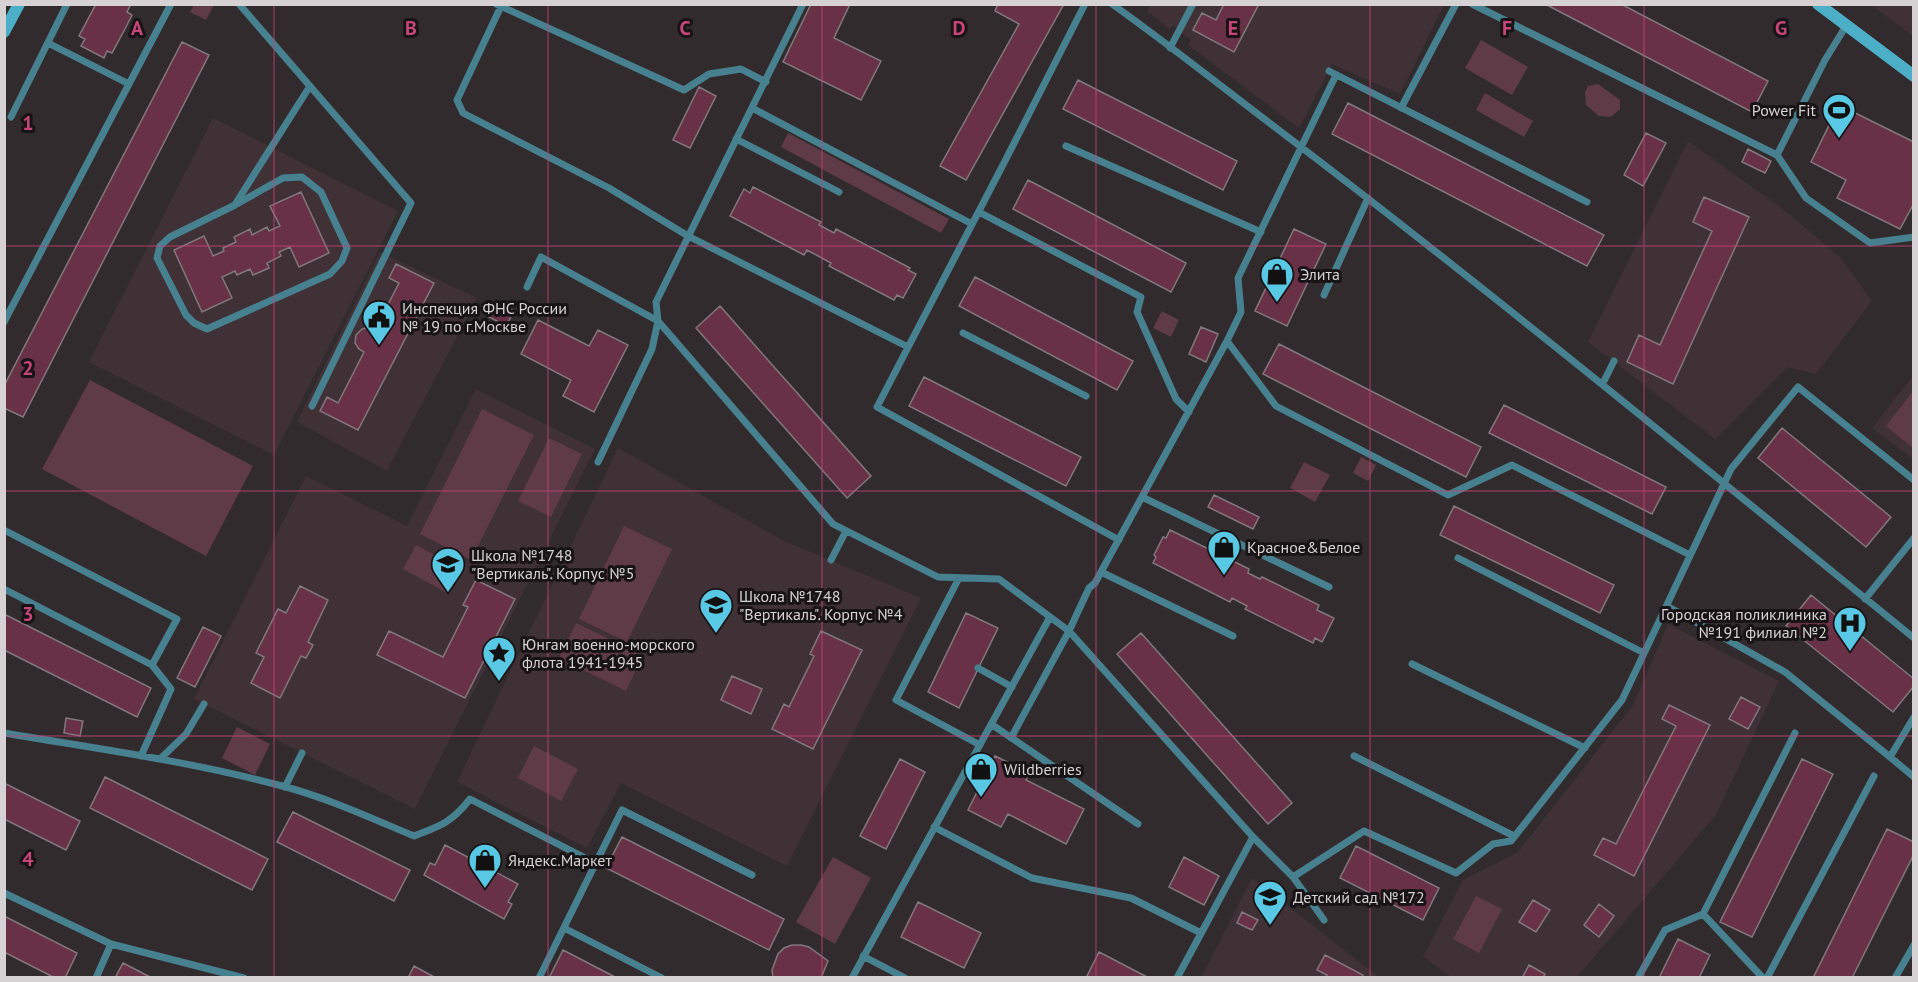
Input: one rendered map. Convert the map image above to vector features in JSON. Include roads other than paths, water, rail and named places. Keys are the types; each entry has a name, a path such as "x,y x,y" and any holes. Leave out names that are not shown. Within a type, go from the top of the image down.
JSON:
{"main road":[{"path":"4,32 19,4"},
{"path":"1818,4 1914,76"}],"lane":[{"path":"11,117 67,4"},
{"path":"4,322 171,4"},
{"path":"239,4 411,203 312,406"},
{"path":"598,462 652,349 658,321 656,302 803,4"},
{"path":"1085,4 877,407 1119,540"},
{"path":"1112,4 1368,198 1603,383 1724,485 1913,637"},
{"path":"1170,48 1193,4"},
{"path":"1401,108 1456,4"},
{"path":"1472,4 1777,155 1806,198 1870,243 1914,237"},
{"path":"766,82 741,69 709,74 684,90 500,5 457,100 463,113 609,188 688,236 908,347"},
{"path":"1777,155 1825,60 1846,26"},
{"path":"48,43 129,84"},
{"path":"1329,71 1587,202"},
{"path":"1011,738 1069,631 1089,588 1095,583 1227,341 1240,312 1238,278 1336,75"},
{"path":"236,205 283,178 302,177 321,192 347,248 342,261 330,274 207,329 194,323 186,315 157,258 160,246 171,237 236,205 310,86"},
{"path":"752,108 972,224"},
{"path":"736,139 839,192"},
{"path":"1066,146 1261,232"},
{"path":"1324,295 1368,198"},
{"path":"979,212 1141,297 1137,312 1176,399 1189,412"},
{"path":"527,287 541,257 658,321 833,524 938,577 999,579 1069,631 1253,837 1293,877 1324,920"},
{"path":"963,333 1086,396"},
{"path":"1227,341 1276,406 1448,495 1512,465 1690,555"},
{"path":"1603,383 1614,361"},
{"path":"1293,877 1364,831 1456,873 1493,844 1511,841 1622,700 1731,469 1798,387 1914,480"},
{"path":"1143,497 1329,587"},
{"path":"4,530 177,619 152,664"},
{"path":"831,560 846,531"},
{"path":"1865,598 1914,538"},
{"path":"1458,558 1644,653"},
{"path":"1101,572 1233,636"},
{"path":"959,578 896,700 980,745"},
{"path":"4,589 152,664 171,689 141,756"},
{"path":"1667,606 1785,672 1818,694 1914,777"},
{"path":"852,978 1050,617"},
{"path":"1412,664 1585,748"},
{"path":"978,668 1012,687"},
{"path":"160,759 186,734 204,704"},
{"path":"1890,757 1914,717"},
{"path":"992,724 1137,824"},
{"path":"4,733 160,759 285,787 414,836 437,828 458,814 470,799 595,863"},
{"path":"1638,978 1665,930 1703,914 1795,733"},
{"path":"285,787 302,753"},
{"path":"1354,756 1514,836"},
{"path":"1703,914 1765,978 1874,776"},
{"path":"539,978 622,810 752,875"},
{"path":"934,827 1032,878 1131,898 1202,933"},
{"path":"1177,978 1253,837"},
{"path":"4,892 111,944 244,978"},
{"path":"564,928 662,978"},
{"path":"96,978 111,944"},
{"path":"1896,978 1914,945"},
{"path":"863,956 905,978"}],"place":[{"name":"Power Fit","path":"1839,139"},
{"name":"Элита","path":"1277,303"},
{"name":"Инспекция ФНС России № 19 по г.Москве","path":"379,346"},
{"name":"Красное&Белое","path":"1224,576"},
{"name":"Школа №1748 \"Вертикаль\". Корпус №5","path":"448,593"},
{"name":"Школа №1748 \"Вертикаль\". Корпус №4","path":"716,634"},
{"name":"Городская поликлиника №191 филиал №2","path":"1850,652"},
{"name":"Юнгам военно-морского флота 1941-1945","path":"499,682"},
{"name":"Wildberries","path":"981,798"},
{"name":"Яндекс.Маркет","path":"485,889"},
{"name":"Детский сад №172","path":"1270,926"}]}
